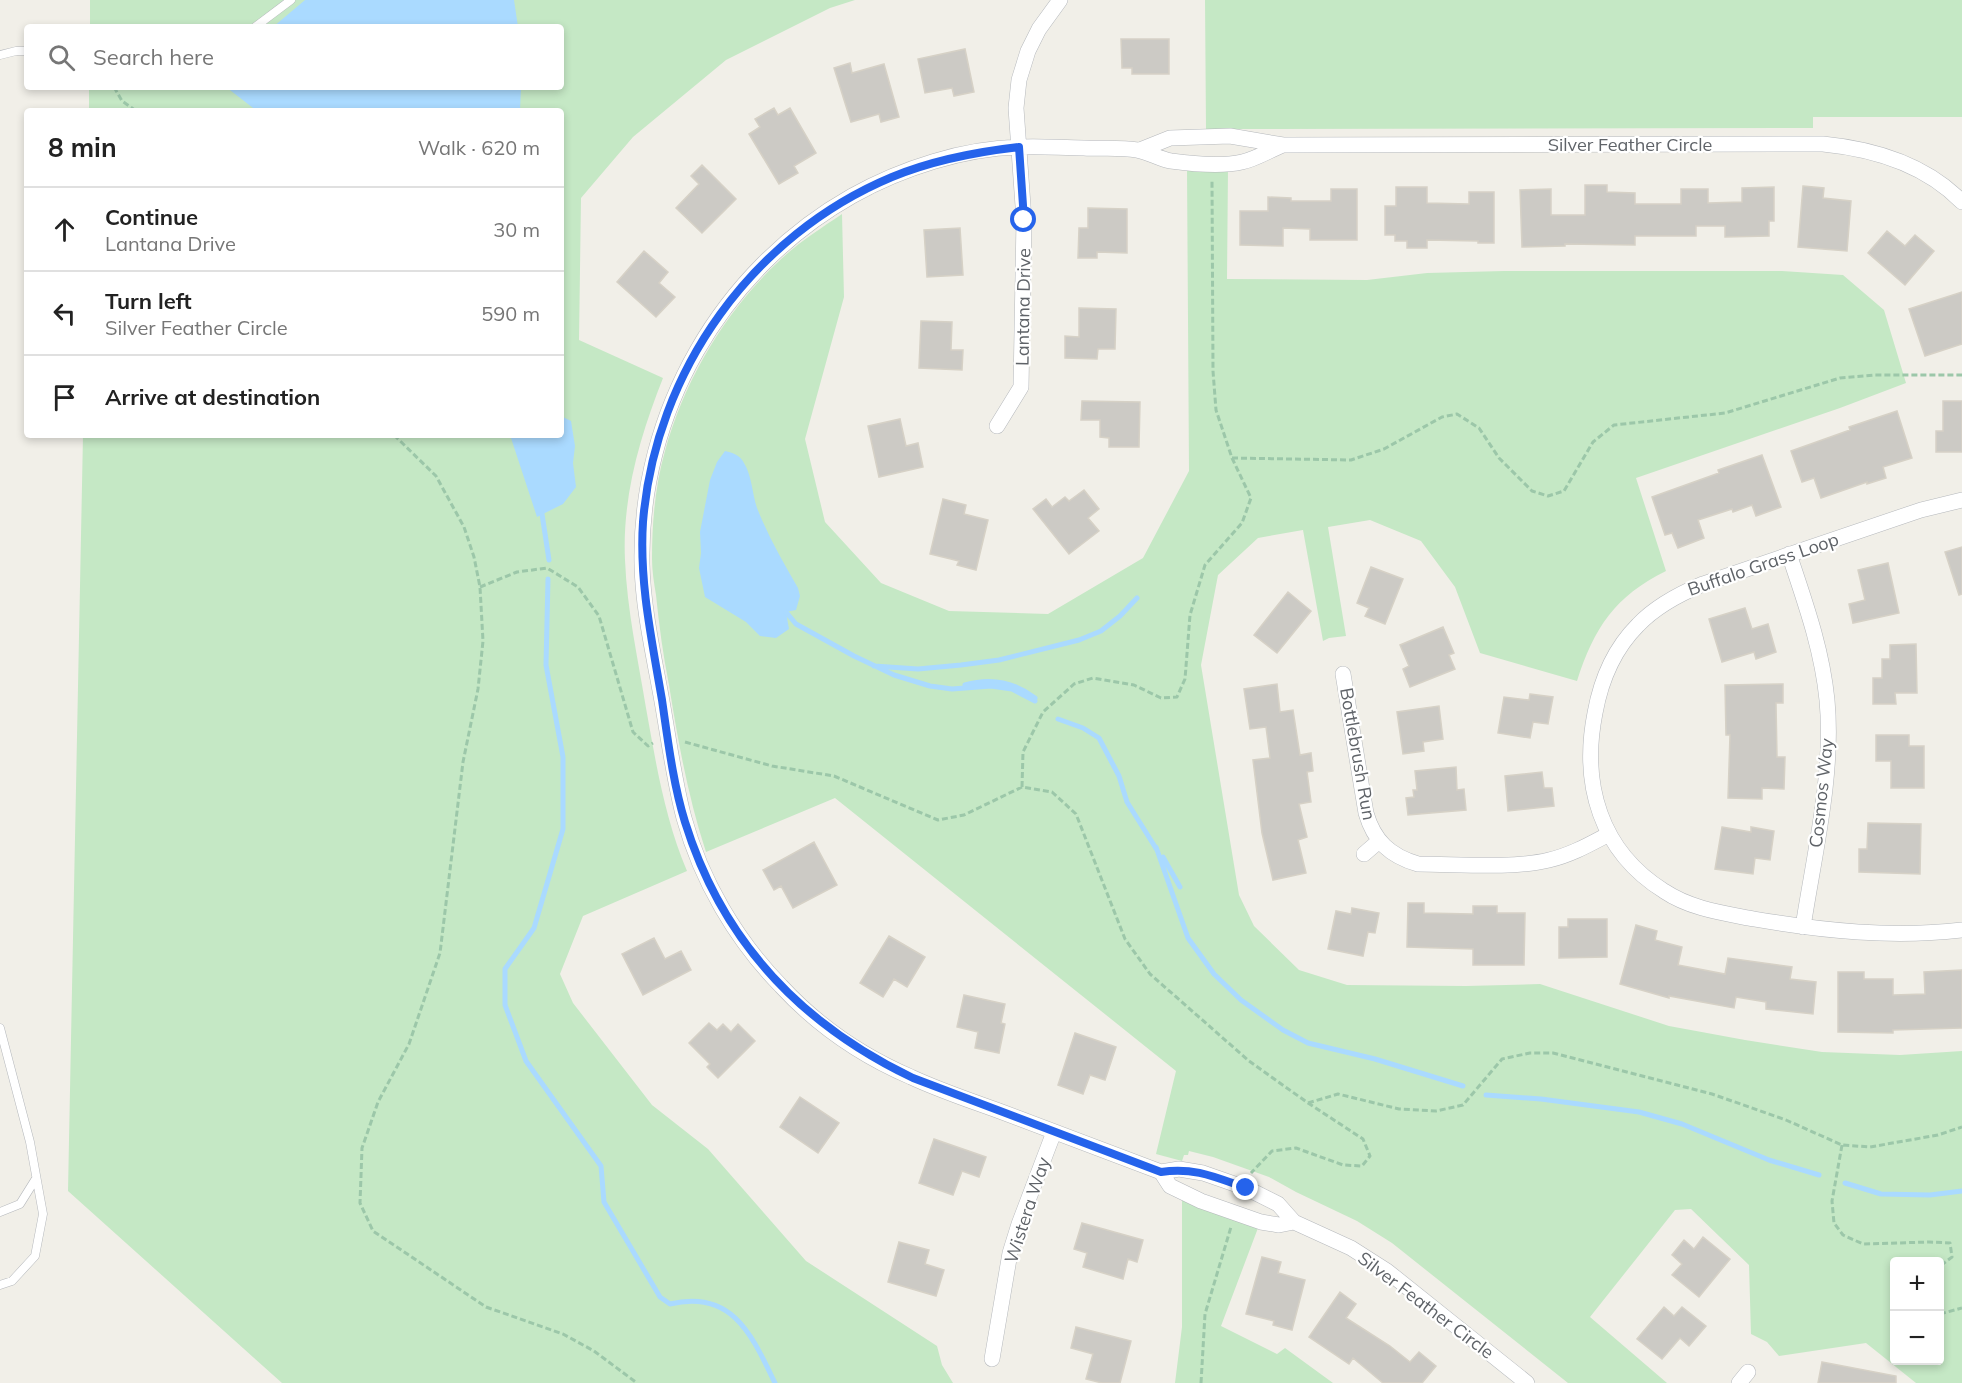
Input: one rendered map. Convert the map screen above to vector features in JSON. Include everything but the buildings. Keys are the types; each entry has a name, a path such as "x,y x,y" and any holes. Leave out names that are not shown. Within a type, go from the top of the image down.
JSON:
{"street":[{"name":"Lantana Drive","path":"997,426 1021,387 1024,220 1016,108 1019,80 1039,29 1060,0"},
{"name":"Silver Feather Circle","path":"1140,150 1170,138 1230,136 1283,145 1823,144 1853,147 1912,166 1962,202"},
{"name":"Silver Feather Circle","path":"1283,145 1244,162 1212,164 1167,161 1140,150 1019,147 975,152 933,163 893,177 855,195 818,217 781,247 739,289 713,322 691,359 673,398 661,431 649,479 643,521 642,564 645,599 675,780 685,821 699,861 721,906 748,948 780,986 845,1041 881,1063 913,1078 1161,1172 1179,1169 1203,1173 1246,1188 1278,1204 1294,1222 1351,1248 1387,1271 1527,1383"},
{"name":"Buffalo Grass Loop","path":"1962,500 1921,510 1789,554 1682,593 1660,606 1638,624 1622,644 1609,666 1599,693 1591,733 1589,760 1598,809 1609,834 1623,855 1642,875 1686,903 1710,911 1842,932 1892,934 1962,930"},
{"name":"Cosmos Way","path":"1789,554 1821,659 1827,712 1826,779 1803,927"},
{"name":"Bottlebrush Run","path":"1343,674 1370,826 1379,841 1402,859 1418,864 1521,864 1549,860 1578,850 1609,834"},
{"path":"1364,854 1379,841"},
{"name":"Wistera Way","path":"992,1359 1010,1253 1054,1131"},
{"path":"1161,1172 1170,1185 1201,1201 1261,1222 1279,1225 1294,1222"}],"lane":[{"path":"259,24 291,0"},
{"path":"0,55 24,51"},
{"path":"0,1028 30,1142 35,1180 43,1214 35,1256 12,1281 0,1285"},
{"path":"0,1212 20,1204 35,1180"}],"path":[{"path":"116,90 122,100 132,108"},
{"path":"1022,787 1023,752 1043,712 1074,684 1093,678 1134,685 1161,698 1177,697 1185,679 1190,615 1205,565 1242,523 1251,498 1232,458 1216,410 1212,164"},
{"path":"1232,458 1351,460 1384,449 1442,417 1457,414 1479,428 1499,458 1533,491 1548,496 1564,491 1593,442 1614,425 1725,413 1840,378 1875,375 1962,375"},
{"path":"397,438 436,476 464,527 474,557 480,587 483,641 479,680 463,762 440,953 409,1044 378,1102 362,1148 360,1203 373,1231 486,1307 562,1334 594,1351 637,1383"},
{"path":"480,587 517,572 547,568 578,587 599,616 633,732 648,746 668,737 772,766 834,776 938,820 964,815 1022,787 1052,792 1076,814 1125,939 1150,974 1249,1061 1363,1139 1370,1156 1362,1166 1343,1165 1296,1148 1272,1151 1250,1174"},
{"path":"1308,1103 1338,1094 1399,1109 1436,1111 1463,1104 1502,1059 1530,1053 1553,1053 1712,1094 1786,1120 1842,1145 1870,1147 1938,1135 1962,1127"},
{"path":"1842,1145 1832,1201 1834,1224 1843,1235 1863,1244 1950,1243 1952,1257 1944,1263"},
{"path":"1201,1383 1205,1314 1231,1227"},
{"path":"1944,1313 1962,1308"}],"green space":[{"path":"90,0 855,0 830,8 726,60 633,137 581,198 579,340 663,378 634,467 626,513 625,560 633,634 658,770 667,811 687,871 583,916 560,974 573,1003 652,1105 708,1149 806,1261 937,1346 942,1365 953,1383 282,1383 68,1191 83,438 564,438 564,108 89,108 89,90 564,90 564,24 90,24"},
{"path":"1205,0 1962,0 1962,117 1813,117 1813,128 1206,129"},
{"path":"1187,169 1228,169 1227,279 1367,280 1427,273 1504,271 1782,271 1843,275 1884,310 1906,383 1636,478 1666,571 1633,591 1609,616 1591,645 1577,681 1480,653 1455,587 1421,541 1370,520 1328,527 1346,636 1323,641 1303,530 1258,538 1218,575 1201,665 1239,895 1254,926 1299,970 1347,985 1540,984 1669,1026 1822,1052 1900,1055 1962,1051 1962,1383 1916,1383 1894,1365 1944,1365 1944,1257 1890,1257 1890,1362 1866,1343 1779,1356 1767,1342 1751,1334 1749,1265 1691,1209 1675,1210 1590,1317 1667,1383 1568,1383 1392,1243 1357,1221 1269,1177 1213,1157 1189,1151 1188,1155 1184,1155 1182,1161 1156,1154 1176,1071 835,798 706,852 684,769 661,640 652,564 656,491 673,425 683,399 723,326 777,263 792,249 842,214 844,297 805,439 825,522 881,583 949,611 1048,614 1143,558 1189,471"},
{"path":"1182,1198 1258,1228 1221,1326 1277,1354 1285,1348 1333,1383 1175,1383 1182,1327"}],"water":[{"path":"305,0 514,0 518,24 277,24"},
{"path":"230,90 521,90 520,108 253,108"},
{"path":"564,418 571,421 575,446 573,463 576,487 563,504 537,517 511,438 564,438"},
{"path":"725,451 738,456 744,463 749,473 761,518 798,588 800,596 796,610 786,612 789,629 776,638 760,636 746,622 705,597 699,568 700,532 710,480 717,462"}],"waterway":[{"path":"542,514 549,560"},
{"path":"548,579 546,665 563,757 563,829 534,928 505,969 505,1005 526,1061 601,1166 604,1202 660,1297 670,1304 692,1301 710,1303 725,1310 738,1320 748,1333 775,1383"},
{"path":"874,666 918,669 961,665 999,660 1079,640 1101,631 1137,598"},
{"path":"786,612 796,624 894,675 930,686 952,689 991,686 1012,689 1035,701"},
{"path":"965,685 993,681 1019,688 1035,698"},
{"path":"1058,719 1083,728 1099,738 1119,776 1127,802 1157,850"},
{"path":"1156,847 1188,938 1214,974 1241,1000 1283,1030 1308,1043 1375,1059 1463,1086"},
{"path":"1163,857 1180,887"},
{"path":"1486,1095 1541,1099 1639,1112 1682,1124 1769,1160 1819,1175"},
{"path":"1845,1183 1881,1194 1930,1195 1962,1191"}],"route":[{"path":"1024,220 1019,147 975,152 933,163 893,177 855,195 818,217 764,263 739,289 713,322 691,359 661,431 649,479 643,521 642,564 645,599 675,780 685,821 699,861 721,906 748,948 780,986 811,1015 845,1041 881,1063 913,1078 1161,1172 1179,1169 1203,1173 1246,1188"}]}
